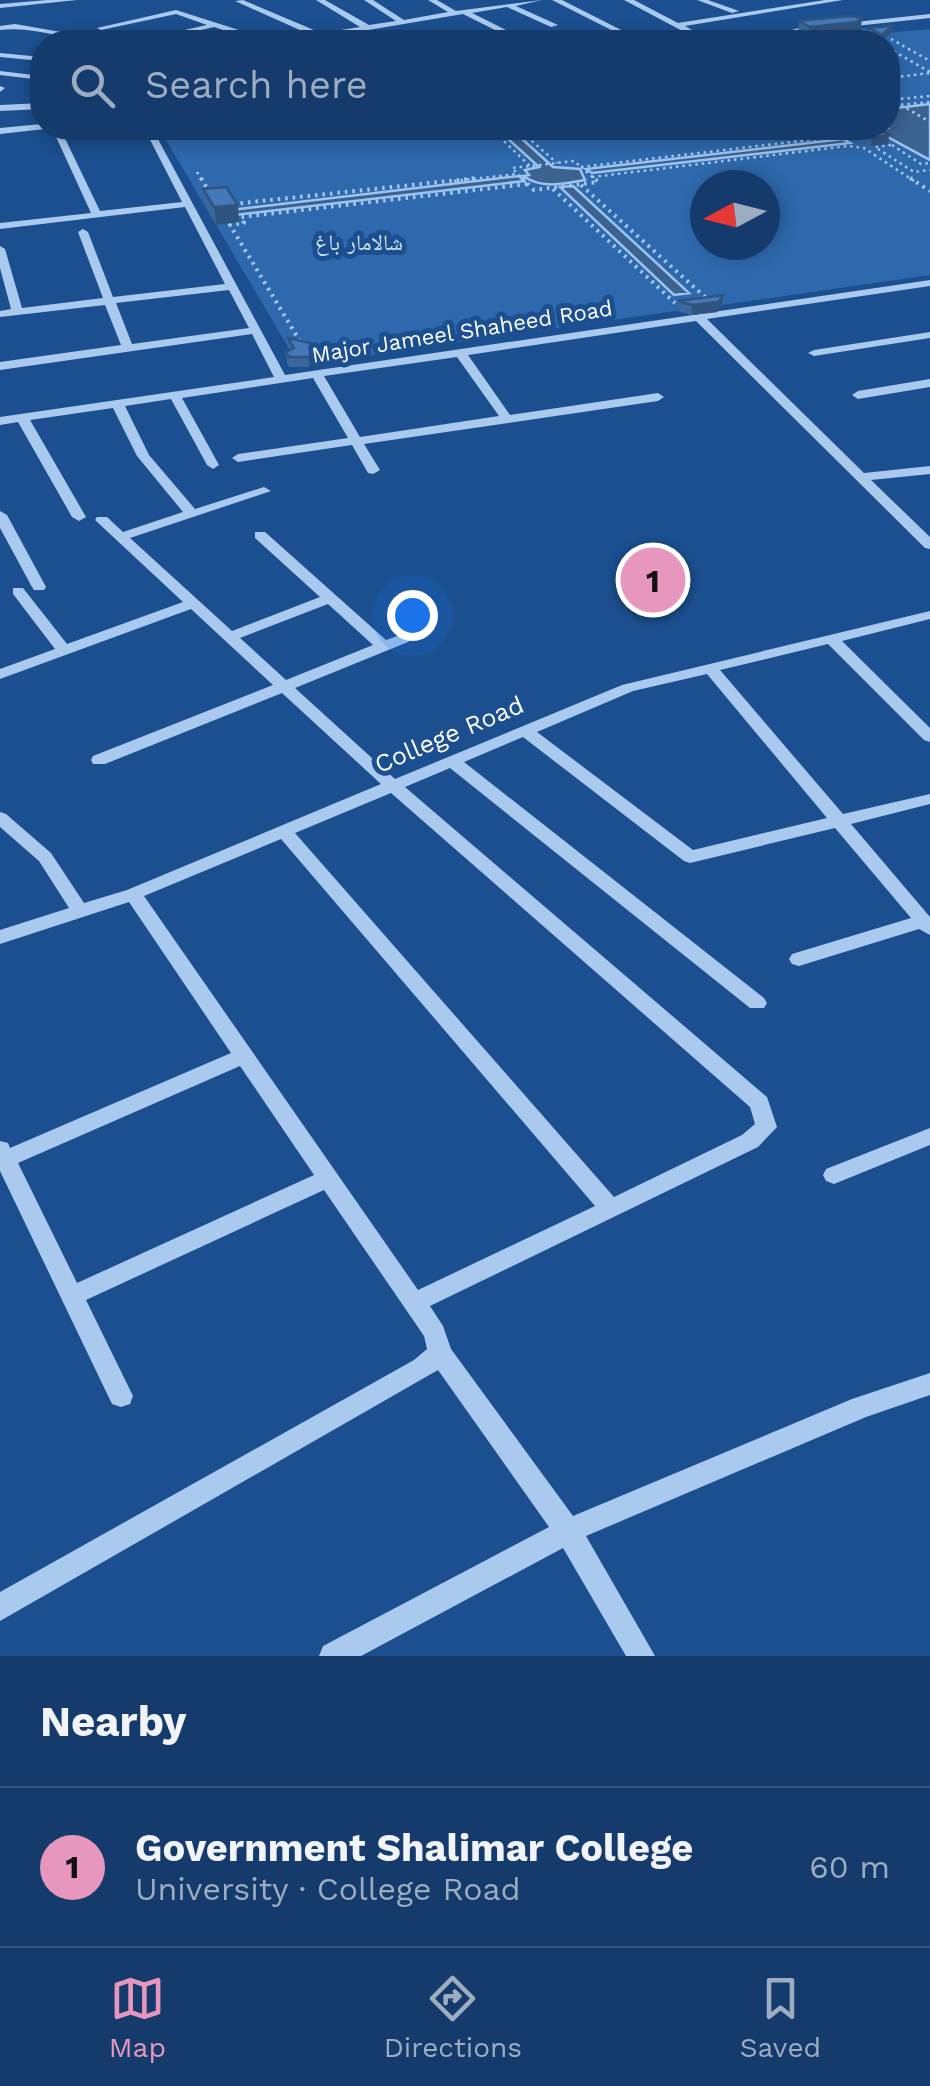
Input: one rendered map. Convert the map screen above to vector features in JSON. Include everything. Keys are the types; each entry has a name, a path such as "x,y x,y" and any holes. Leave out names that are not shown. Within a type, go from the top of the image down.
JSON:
{"street":[{"path":"0,6 73,0"},
{"path":"320,0 368,28"},
{"path":"368,0 403,22"},
{"path":"432,0 497,30"},
{"path":"356,30 538,0"},
{"path":"556,0 616,30"},
{"path":"628,0 688,30"},
{"path":"702,0 740,13"},
{"path":"769,0 812,28"},
{"path":"678,25 781,6 855,0"},
{"path":"239,1 307,30"},
{"path":"508,5 554,25"},
{"path":"862,11 879,21"},
{"path":"101,28 176,12 231,30"},
{"path":"803,30 930,16"},
{"path":"191,30 214,24"},
{"path":"0,28 38,30"},
{"path":"0,56 30,58"},
{"path":"0,73 30,78"},
{"path":"25,89 30,86"},
{"path":"0,108 30,107"},
{"path":"0,131 30,128"},
{"path":"62,140 97,215"},
{"path":"155,140 281,378"},
{"path":"0,226 190,204"},
{"path":"84,232 128,349"},
{"path":"1,254 17,312"},
{"name":"Major Jameel Shaheed Road","path":"0,420 459,351 696,310 930,283"},
{"path":"0,314 232,286"},
{"path":"696,310 929,542"},
{"path":"0,366 255,330"},
{"path":"814,352 930,335"},
{"path":"459,351 507,419"},
{"path":"316,372 372,470"},
{"path":"858,395 930,384"},
{"path":"174,394 213,465"},
{"path":"238,458 658,397"},
{"path":"117,403 143,456 190,512"},
{"path":"22,418 80,517"},
{"path":"861,477 930,470"},
{"path":"120,537 264,490"},
{"path":"0,514 6,538 39,587"},
{"path":"102,520 392,785 760,1104 766,1127 750,1141 414,1303"},
{"path":"260,534 384,647"},
{"path":"18,591 64,650"},
{"path":"230,637 330,598"},
{"path":"0,674 193,603"},
{"name":"College Road","path":"0,936 133,894 628,688 930,615"},
{"path":"99,760 403,639"},
{"path":"831,639 930,737"},
{"path":"710,668 926,925 800,959"},
{"path":"524,730 690,857 930,799"},
{"path":"452,760 758,1003"},
{"path":"0,818 45,857 80,910"},
{"path":"284,831 610,1208"},
{"path":"133,894 435,1333 440,1353 568,1531 641,1656"},
{"path":"122,1396 3,1154 244,1056"},
{"path":"834,1175 930,1136"},
{"path":"72,1296 329,1178"},
{"path":"0,1608 424,1368 440,1353"},
{"path":"332,1656 568,1531 861,1408 930,1384"}],"path":[{"path":"900,46 930,63"},
{"path":"900,56 930,74"},
{"path":"900,78 930,74"},
{"path":"900,99 930,96"},
{"path":"900,101 912,104 930,96"},
{"path":"900,104 930,122"},
{"path":"503,140 530,166"},
{"path":"530,140 556,163"},
{"path":"581,167 809,140"},
{"path":"884,140 921,164 930,163"},
{"path":"891,145 874,147 914,172 930,174"},
{"path":"592,177 848,146 864,148 930,191"},
{"path":"189,158 216,203"},
{"path":"574,161 598,182 534,190 512,168 530,166 574,161"},
{"path":"231,201 235,207 518,174"},
{"path":"322,352 303,348 230,225 244,223 241,218 528,184"},
{"path":"580,184 712,303 696,310"},
{"path":"552,188 680,307 661,310"}],"green space":[{"name":"شالامار باغ","path":"930,29 930,275 722,305 717,311 675,311 289,367 287,362 294,357 166,140 900,140 900,32"}],"shaded area":[{"path":"930,104 930,160 893,140 900,140 900,108"},
{"path":"509,140 523,140 553,167 580,169 585,180 546,184 523,176 529,175 525,170 539,167"},
{"path":"834,140 850,143 592,173 586,169"},
{"path":"519,176 524,181 235,215 231,210"},
{"path":"573,186 689,293 674,295 560,187"}],"building":[{"path":"862,18 857,22 810,27 799,21"},
{"path":"226,187 238,205 214,207 203,189"},
{"path":"723,295 718,302 692,305 678,301"},
{"path":"288,338 337,349 308,357 289,357 286,352 294,348"}],"place":[{"name":"Government Shalimar College","path":"653,580"}]}
